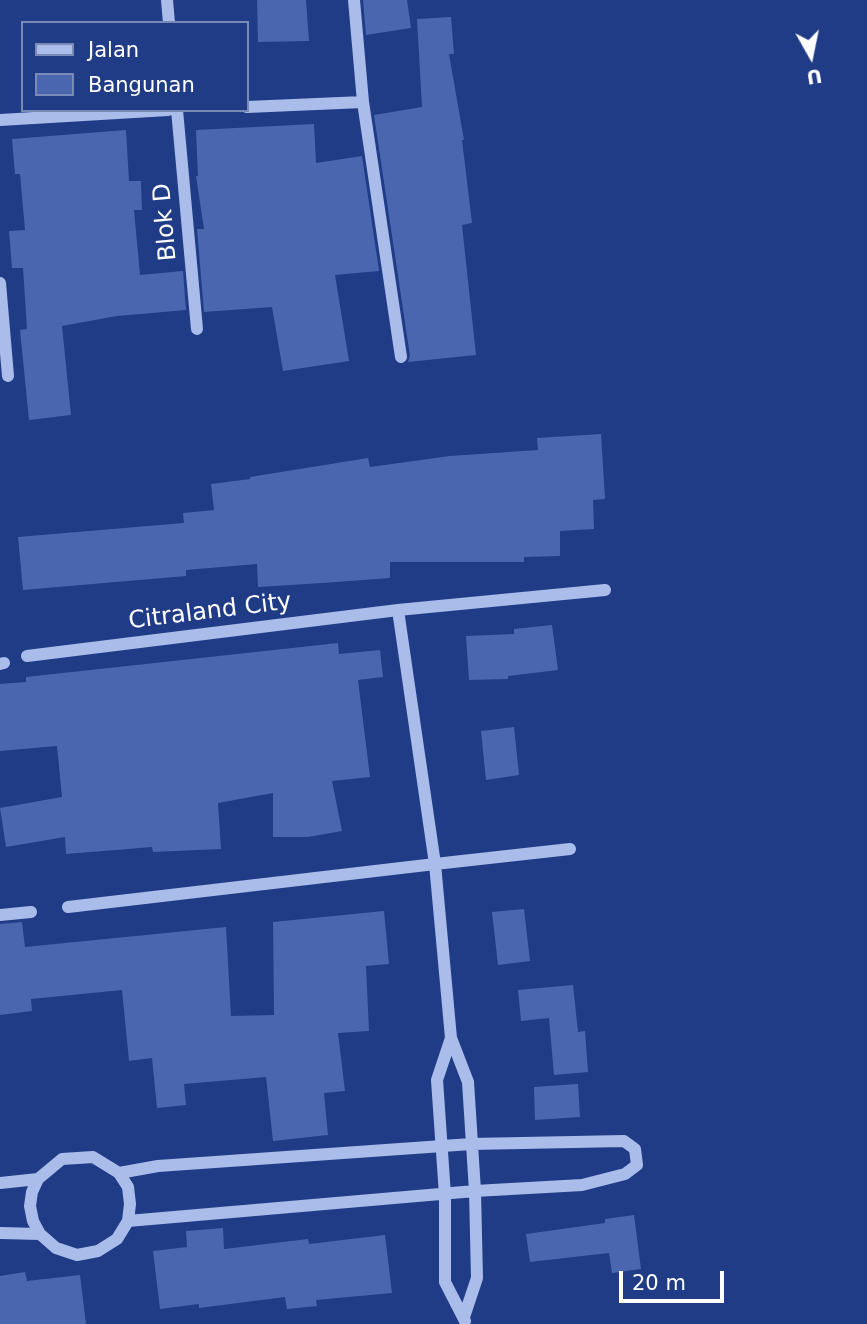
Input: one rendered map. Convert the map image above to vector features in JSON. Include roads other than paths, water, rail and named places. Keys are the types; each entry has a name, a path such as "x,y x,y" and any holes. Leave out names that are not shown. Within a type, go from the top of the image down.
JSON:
{"street":[{"path":"167,0 169,21"},
{"path":"354,0 363,102 401,357"},
{"path":"248,107 363,102"},
{"path":"0,120 134,112"},
{"name":"Blok D","path":"177,112 197,329"},
{"path":"0,284 8,376"},
{"name":"Citraland City","path":"27,656 398,610 604,590"},
{"path":"398,610 435,864 451,1038 468,1083 477,1278 465,1320"},
{"path":"68,907 570,849"},
{"path":"0,915 31,912"},
{"path":"451,1038 437,1080 445,1195 445,1282 465,1320"},
{"path":"119,1173 158,1166 471,1144 624,1141 635,1149 637,1165 625,1174 582,1185 475,1191 128,1221"},
{"path":"93,1157 119,1173 128,1187 128,1221 117,1239 98,1251 77,1255 56,1248 40,1234 33,1221 30,1206 38,1179 62,1159 93,1157"},
{"path":"0,1183 38,1179"},
{"path":"0,1233 40,1234"}]}
